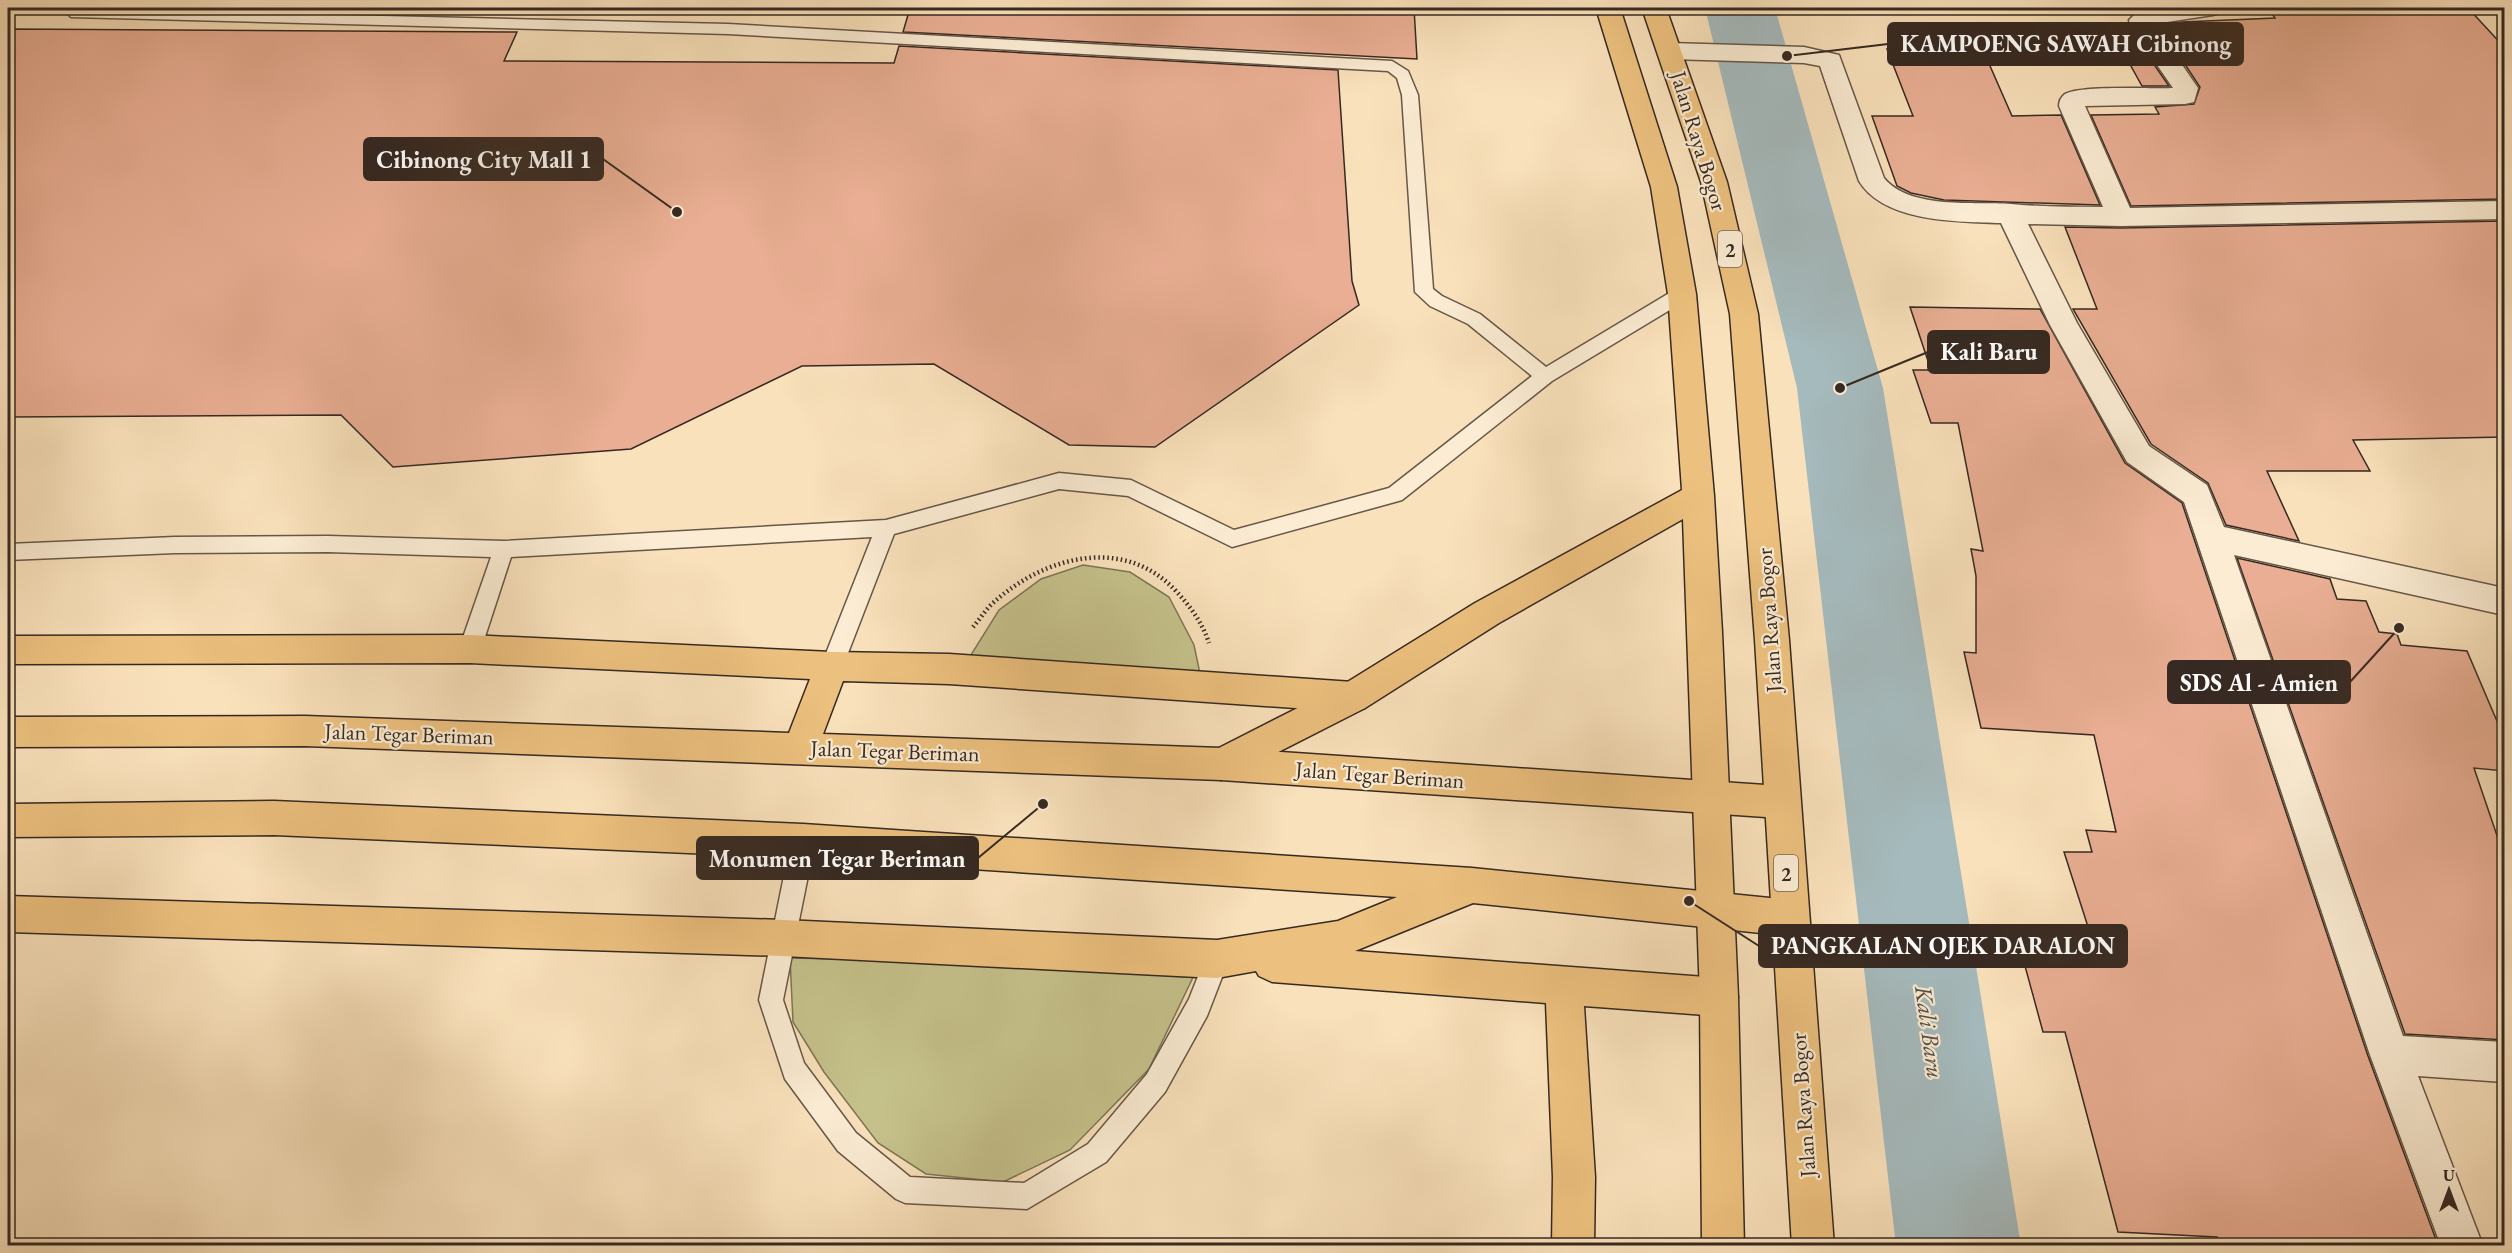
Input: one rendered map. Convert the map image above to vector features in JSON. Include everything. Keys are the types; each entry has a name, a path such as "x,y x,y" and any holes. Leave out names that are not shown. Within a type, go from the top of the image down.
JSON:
{"main road":[{"name":"Jalan Raya Bogor","path":"1608,8 1664,187 1682,294 1698,496 1705,632 1719,997 1723,1245"},
{"name":"Jalan Raya Bogor","path":"1654,8 1714,182 1744,314 1772,640 1781,802 1813,1245"},
{"path":"1221,764 1353,697 1487,613 1698,496"},
{"path":"8,650 470,649 832,666 949,669 1353,697"},
{"path":"800,748 832,666"},
{"name":"Jalan Tegar Beriman","path":"8,732 305,731 1221,764 1781,802"},
{"path":"8,821 274,818 803,841 1472,885 1790,918"},
{"path":"1217,959 1338,939 1472,885"},
{"path":"8,914 783,938 1217,959 1719,997"},
{"path":"1564,984 1574,1177 1573,1245"}],"street":[{"path":"2121,217 2072,106 2073,101 2079,98 2185,96 2186,88 2142,26 2141,20 2213,8"},
{"path":"1670,51 1804,55 1830,60 1872,181 1880,191 1896,200 1952,213 2121,217 2505,210"},
{"path":"2009,213 2064,325 2138,454 2196,494 2390,1055 2462,1245"},
{"path":"2210,537 2505,601"},
{"path":"2390,1055 2505,1062"}],"lane":[{"path":"78,10 728,29 1392,66 1406,79 1410,94 1424,292 1436,301 1474,319 1545,376"},
{"path":"8,552 246,545 504,549 886,528 1059,481 1131,488 1232,539 1395,494 1545,376 1682,294"},
{"path":"832,666 886,528"},
{"path":"470,649 504,549"},
{"path":"803,841 771,1000 794,1070 847,1142 905,1190 1027,1196 1097,1153 1156,1083 1198,1007 1217,959"}],"path":[{"path":"949,669 973,627 992,603 1019,583 1053,567 1082,559 1107,558 1138,563 1166,579 1194,608 1206,632 1213,660 1212,686"}],"shaded area":[{"path":"1083,565 1130,572 1169,597 1194,645 1202,683 964,666 999,610 1041,579"},
{"path":"790,958 1198,967 1149,1069 1070,1150 1003,1182 926,1174 878,1143 824,1072 793,1022"}],"building":[{"path":"910,8 1414,8 1417,59 903,32"},
{"path":"2268,8 2468,8 2505,48 2505,199 2131,206 2091,115 2159,114 2155,107 2194,104 2200,87 2159,25 2275,18"},
{"path":"8,29 517,32 504,61 894,63 899,46 1338,70 1352,281 1359,305 1155,447 1069,445 934,364 802,366 631,449 393,467 341,415 8,417"},
{"path":"1887,49 1983,50 2012,116 2061,115 2100,205 1944,200 1911,193 1897,186 1872,116 1913,116"},
{"path":"2122,50 2144,50 2169,86 2142,86"},
{"path":"2505,221 2505,437 2353,440 2370,471 2267,471 2299,541 2226,525 2208,483 2151,444 2073,309 2097,309 2065,227"},
{"path":"1910,307 2040,309 2125,463 2182,503 2368,1056 2438,1245 2221,1245 2217,1237 2118,1232 2065,1032 2043,1032 2022,955 2098,958 2064,852 2092,852 2086,830 2116,832 2094,735 1981,728 1964,652 1976,653 1976,576 1971,549 1983,551 1958,423 1931,423 1913,370 1931,370"},
{"path":"2237,558 2330,579 2337,599 2366,601 2379,632 2397,634 2401,645 2467,651 2505,740 2505,771 2474,768 2505,859 2505,1040 2405,1034"}],"waterway":[{"name":"Kali Baru","path":"1740,8 1840,388 1959,1246"}],"place":[{"name":"KAMPOENG SAWAH Cibinong","path":"1787,56"},
{"name":"Cibinong City Mall 1","path":"677,212"},
{"name":"Kali Baru","path":"1840,388"},
{"name":"SDS Al - Amien","path":"2399,628"},
{"name":"Monumen Tegar Beriman","path":"1043,804"},
{"name":"PANGKALAN OJEK DARALON","path":"1689,901"}]}
